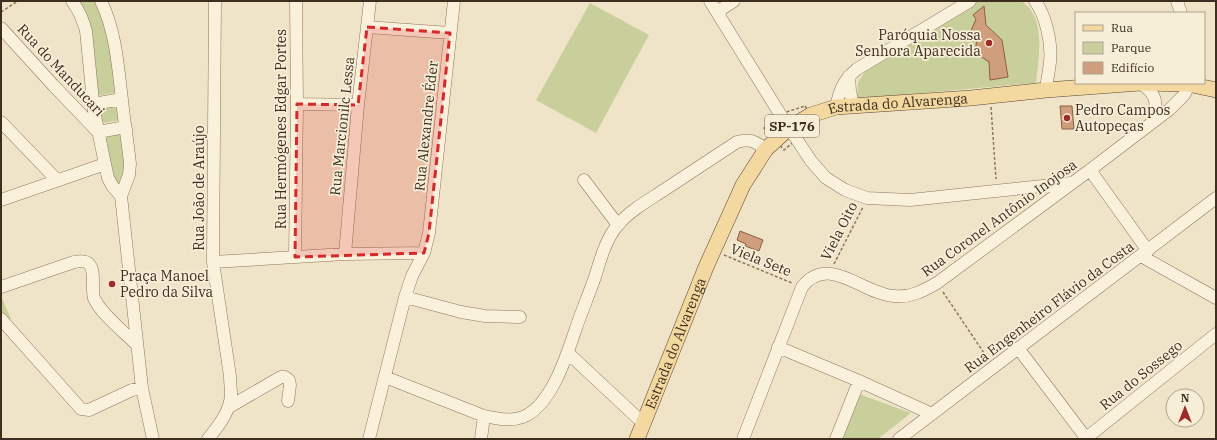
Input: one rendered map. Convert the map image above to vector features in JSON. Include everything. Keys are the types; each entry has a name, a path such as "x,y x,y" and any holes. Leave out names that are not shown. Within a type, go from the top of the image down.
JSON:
{"main road":[{"name":"Estrada do Alvarenga","path":"637,439 713,251 743,185 766,149 790,128 811,115 836,107 1127,84"},
{"name":"Estrada do Alvarenga","path":"1188,84 1216,90"}],"street":[{"path":"72,1 77,8 86,31 93,104 104,164 108,178 113,187 121,196"},
{"path":"101,1 106,11 112,34 126,129 130,164 129,175 121,196 136,344 142,388 153,439"},
{"name":"Rua João de Araújo","path":"208,439 224,417 229,407 231,395 230,376 213,262 215,1"},
{"name":"Rua Hermógenes Edgar Portes","path":"295,257 297,104 296,1"},
{"path":"358,1 370,1"},
{"name":"Rua Marcionilc Lessa","path":"345,254 358,105 370,1"},
{"name":"Rua Alexandre Éder","path":"369,439 405,298 412,276 424,253 429,233 454,1"},
{"path":"710,1 811,161 826,178 846,190 867,198 910,200 1073,183"},
{"path":"716,12 734,1"},
{"path":"836,107 842,86 849,76 857,69 970,1"},
{"path":"1035,1 1040,7 1045,20 1049,38 1051,60 1046,90"},
{"path":"1177,1 1181,12"},
{"path":"367,27 450,32"},
{"name":"Rua do Manducari","path":"1,28 98,132"},
{"path":"849,76 853,106"},
{"path":"1141,84 1153,94 1156,101 1154,120"},
{"name":"Rua Coronel Antônio Inojosa","path":"830,273 880,293 893,296 908,296 924,290 937,283 1090,170 1179,100 1184,95 1188,84"},
{"path":"93,104 122,99"},
{"path":"297,104 358,105"},
{"path":"1,122 57,180"},
{"path":"98,132 120,128 126,129"},
{"path":"385,377 484,416 497,419 523,417 533,410 546,397 557,378 568,353 601,257 618,224 643,204 737,142 746,140 766,149"},
{"path":"1,200 104,164"},
{"path":"1090,170 1144,253 1216,298"},
{"path":"584,180 618,224"},
{"name":"Rua Engenheiro Flávio da Costa","path":"899,439 1216,198"},
{"path":"213,262 345,254 424,253"},
{"path":"1,287 74,262 80,261 89,264 92,269 93,296 97,304 104,313 136,344"},
{"path":"743,439 802,287 807,280 816,275 830,273"},
{"path":"405,298 461,312 485,316 520,317"},
{"path":"1,319 81,409 89,410 132,390 142,388"},
{"name":"Rua do Sossego","path":"1086,438 1216,334"},
{"path":"778,347 932,414"},
{"path":"1018,348 1086,438"},
{"path":"568,353 643,423"},
{"path":"229,407 281,377 285,377 289,380 290,385 288,401"},
{"path":"836,439 859,381"},
{"path":"481,439 484,416"}],"path":[{"path":"1,12 18,1"},
{"path":"990,96 997,191"},
{"name":"Viela Oito","path":"830,273 867,198"},
{"name":"Viela Sete","path":"713,251 802,287"},
{"path":"937,283 994,367"}],"highlighted area":[{"path":"367,27 450,33 429,233 424,253 295,257 297,104 358,105"}],"green space":[{"path":"76,1 96,1 108,30 118,92 97,96"},
{"path":"978,1 1022,1 1029,8 1036,20 1039,37 1039,56 1036,83 857,99 858,82 866,70"},
{"path":"590,3 649,35 596,133 536,100"},
{"path":"120,103 122,120 103,123 99,106"},
{"path":"123,132 126,166 120,188 112,181 103,136"},
{"path":"1,296 11,319 6,322 1,317"},
{"path":"859,394 911,413 878,439 841,439"}],"building":[{"name":"Paróquia Nossa Senhora Aparecida","path":"984,6 986,25 1002,40 1008,77 990,80 989,62 980,56 976,46 977,36 970,33 976,19 973,15"},
{"name":"Pedro Campos Autopeças","path":"1060,106 1072,106 1074,129 1062,129"},
{"path":"740,231 763,240 759,251 745,246 746,244 737,240"}],"place":[{"name":"Paróquia Nossa Senhora Aparecida","path":"989,43"},
{"name":"Pedro Campos Autopeças","path":"1067,118"},
{"name":"Praça Manoel Pedro da Silva","path":"112,284"}]}
